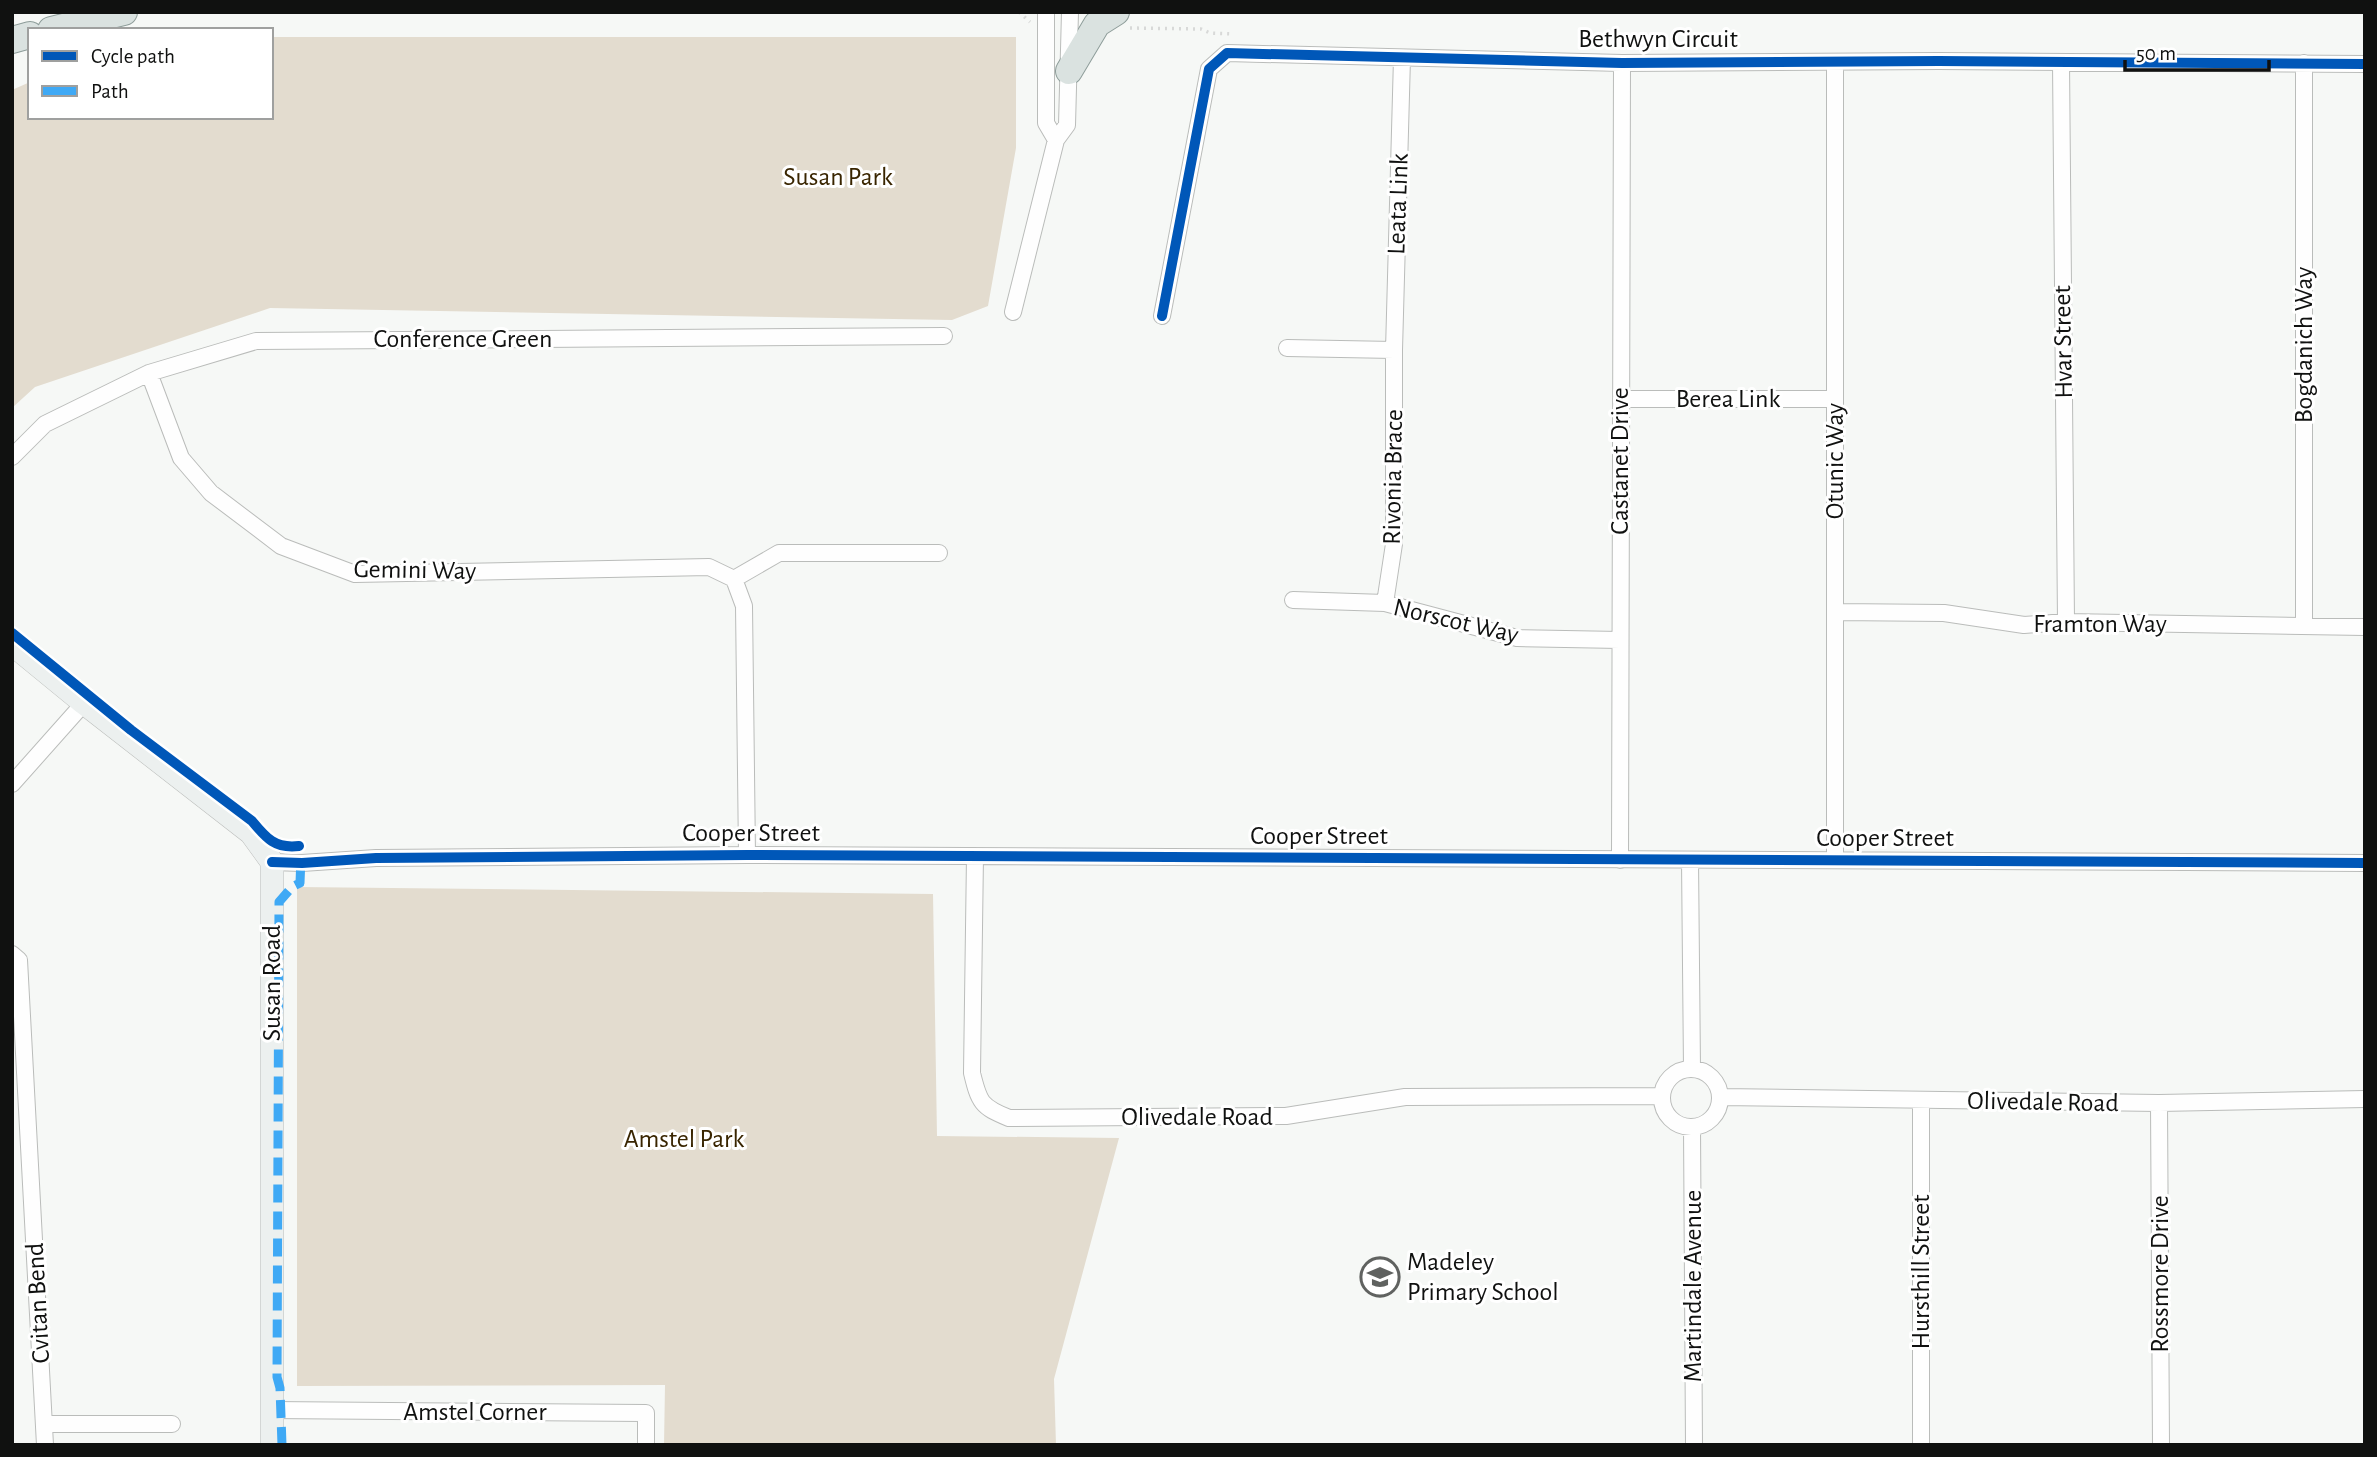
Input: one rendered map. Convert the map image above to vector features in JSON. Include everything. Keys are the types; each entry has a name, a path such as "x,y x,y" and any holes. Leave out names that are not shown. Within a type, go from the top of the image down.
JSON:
{"main road":[{"path":"59,28 124,12"},
{"path":"1069,71 1097,24 1116,12"}],"street":[{"path":"1046,12 1046,123 1056,140"},
{"path":"1013,312 1056,140 1067,125 1070,12"},
{"name":"Bethwyn Circuit","path":"1162,316 1209,69 1227,53 1622,63 2365,64"},
{"name":"Leata Link","path":"1394,350 1402,58"},
{"name":"Otunic Way","path":"1835,62 1835,860"},
{"name":"Hvar Street","path":"2061,62 2066,622"},
{"name":"Castanet Drive","path":"1620,860 1622,63"},
{"name":"Bogdanich Way","path":"2304,63 2304,626"},
{"name":"Conference Green","path":"12,457 45,424 149,373 257,341 944,336"},
{"path":"1287,348 1394,350"},
{"name":"Rivonia Brace","path":"1385,604 1394,544 1394,350"},
{"name":"Gemini Way","path":"149,373 181,458 211,493 281,546 355,574 709,567 734,579"},
{"name":"Berea Link","path":"1621,399 1835,399"},
{"path":"747,856 744,606 734,579 779,553 939,553"},
{"name":"Norscot Way","path":"1293,600 1385,604 1517,638 1620,640"},
{"name":"Framton Way","path":"1836,612 1944,613 2024,625 2066,622 2365,626"},
{"path":"12,644 251,833 272,862"},
{"path":"12,784 84,703"},
{"name":"Cooper Street","path":"272,862 302,863 376,858 975,856 2365,863"},
{"name":"Olivedale Road","path":"975,856 972,1073 977,1093 988,1110 1009,1118 1286,1116 1405,1097 1662,1096"},
{"path":"1690,860 1692,1069"},
{"name":"Susan Road","path":"272,862 272,1445"},
{"name":"Cvitan Bend","path":"12,954 19,960 45,1445"},
{"path":"1692,1069 1702,1071 1717,1084 1719,1107 1706,1123 1692,1127 1673,1121 1667,1113 1662,1096 1671,1078 1679,1072 1692,1069"},
{"name":"Olivedale Road","path":"1720,1097 2159,1103 2365,1100"},
{"name":"Hursthill Street","path":"1921,1100 1922,1445"},
{"name":"Rossmore Drive","path":"2159,1103 2161,1445"},
{"name":"Martindale Avenue","path":"1692,1127 1694,1445"},
{"name":"Amstel Corner","path":"271,1410 646,1413 646,1445"},
{"path":"44,1424 172,1424"}],"green space":[{"name":"Susan Park","path":"273,37 1016,37 1016,148 988,306 952,320 270,308 35,387 12,408 12,90 28,83 28,119 273,119"},
{"name":"Amstel Park","path":"297,887 933,894 937,1136 1119,1138 1054,1379 1056,1445 664,1445 665,1385 297,1386"}],"marked path":[{"path":"282,1445 280,1388 277,1377 279,902 292,887 300,883 301,857"}],"cycle path":[{"path":"1162,316 1209,69 1227,53 1622,63 1939,61 2365,64"},
{"path":"12,633 131,730 252,821 272,841 284,846 299,846"},
{"path":"272,862 302,863 376,858 747,855 2365,863"}],"place":[{"name":"Madeley Primary School","path":"1380,1277"}]}
